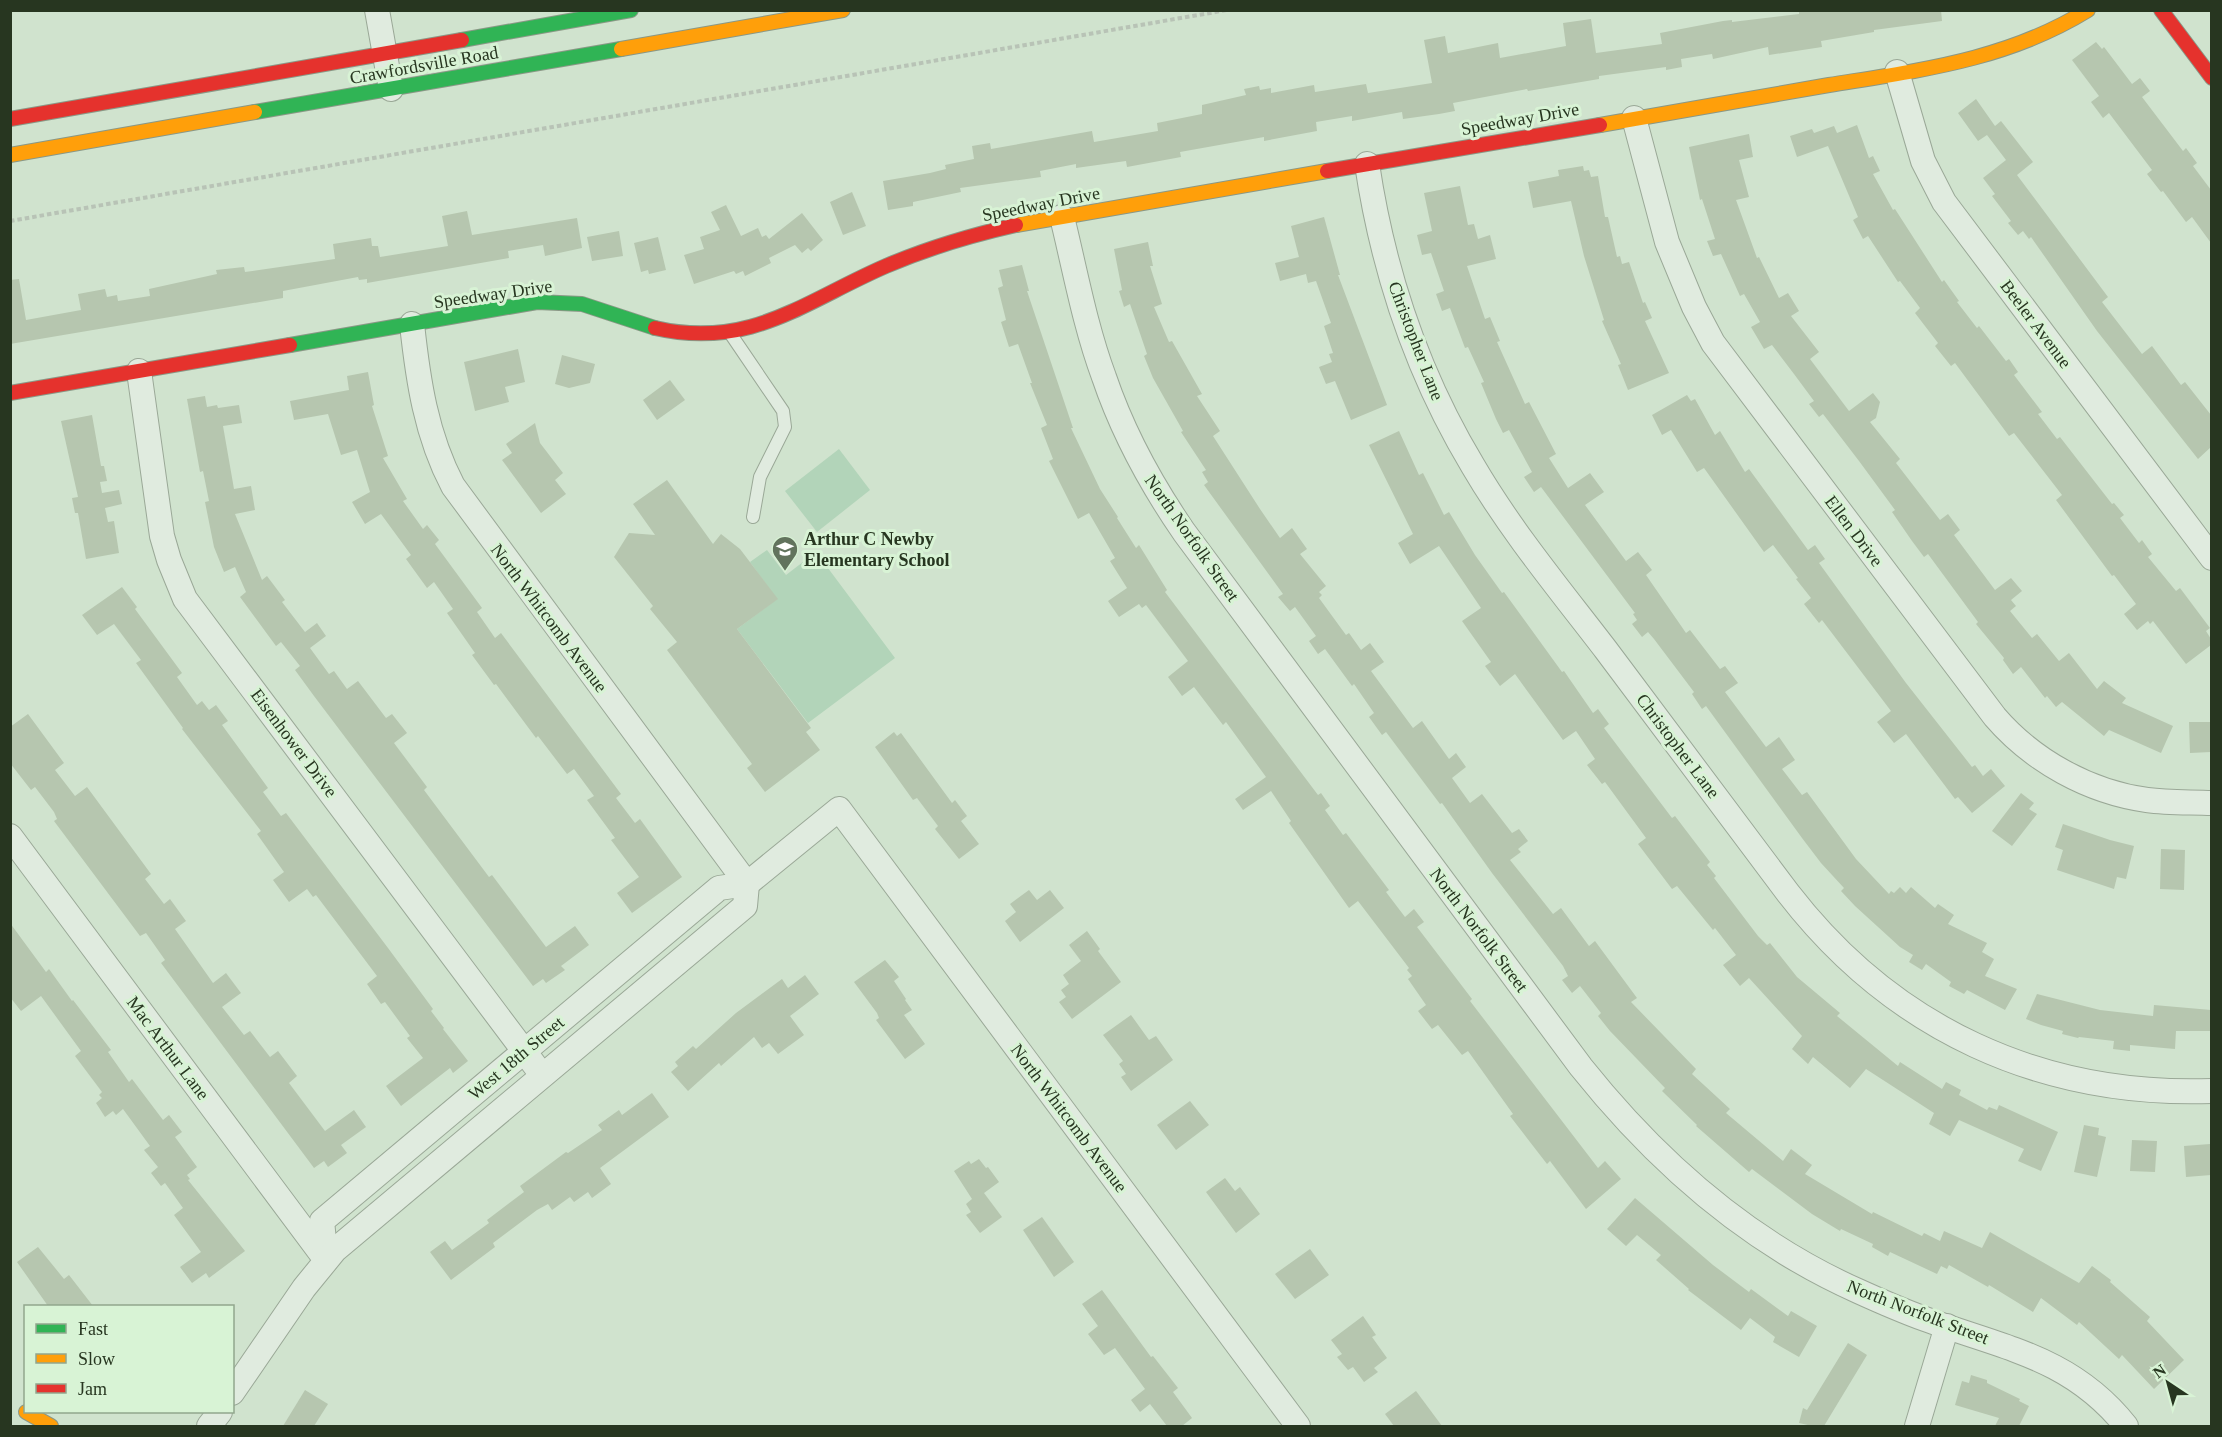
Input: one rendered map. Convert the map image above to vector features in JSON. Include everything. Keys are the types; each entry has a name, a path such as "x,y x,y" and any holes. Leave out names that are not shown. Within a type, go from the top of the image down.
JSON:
{"street":[{"path":"377,10 392,89"},
{"name":"Crawfordsville Road","path":"10,119 631,10"},
{"name":"Crawfordsville Road","path":"10,155 843,10"},
{"name":"Speedway Drive","path":"10,393 537,302 584,305 642,325 678,333 697,335 754,328 870,273 940,245 985,232 1897,72 1954,64 2037,38 2088,10"},
{"path":"2162,10 2211,78"},
{"name":"Beeler Avenue","path":"1897,72 1923,161 1944,202 2211,558"},
{"name":"Ellen Drive","path":"1634,118 1667,242 1694,307 1713,343 1995,717 2024,745 2048,762 2099,788 2145,800 2211,803"},
{"name":"Christopher Lane","path":"1367,164 1383,248 1408,330 1433,391 1473,467 1523,540 1819,931 1869,978 1914,1011 1954,1035 2016,1063 2061,1076 2126,1089 2192,1093 2211,1091"},
{"name":"North Norfolk Street","path":"1062,217 1103,375 1136,453 1158,493 1587,1075 1617,1111 1663,1158 1706,1196 1790,1256 1856,1291 1899,1309 2021,1351 2066,1372 2097,1395 2127,1426"},
{"name":"North Whitcomb Avenue","path":"412,324 417,371 429,427 444,470 458,494 747,884"},
{"name":"Eisenhower Drive","path":"139,371 162,536 174,576 185,598 542,1075"},
{"name":"North Whitcomb Avenue","path":"839,809 1298,1426"},
{"name":"West 18th Street","path":"326,1260 322,1221 719,888 747,884 839,809"},
{"name":"Mac Arthur Lane","path":"10,836 326,1260"},
{"name":"West 18th Street","path":"234,1390 304,1288 326,1260 347,1239 745,906 747,884"},
{"path":"1917,1426 1947,1326"},
{"path":"28,1413 51,1426"},
{"path":"209,1426 219,1413"}],"lane":[{"path":"729,332 783,411 785,428 760,477 753,517"}],"path":[{"path":"10,221 1227,10"}],"green space":[{"path":"839,449 870,490 817,532 785,491"},
{"path":"767,550 786,575 816,552 895,658 808,723 737,629 777,599 750,562"}],"building":[{"path":"1799,10 1941,10 1942,21 1874,30 1874,32 1821,41 1822,47 1769,55 1768,47 1713,59 1712,54 1681,59 1682,67 1599,76 1599,79 1528,91 1527,89 1453,103 1455,111 1439,114 1403,119 1402,112 1352,121 1352,116 1316,122 1317,131 1264,141 1264,137 1180,152 1181,157 1127,167 1126,161 1076,168 1076,164 1040,171 1041,177 960,188 961,192 913,202 913,206 888,210 883,181 930,173 946,169 945,165 974,159 972,146 990,143 991,149 1092,131 1094,142 1158,131 1157,123 1202,114 1202,105 1246,95 1244,89 1259,86 1260,90 1271,88 1271,93 1314,85 1315,92 1366,84 1368,93 1432,83 1424,40 1445,36 1448,53 1498,43 1500,58 1566,46 1563,23 1591,19 1596,53 1662,44 1660,33 1723,21 1732,20 1732,22 1799,14"},
{"path":"2096,42 2102,49 2104,47 2132,84 2140,78 2150,91 2142,97 2183,151 2186,148 2197,163 2193,166 2211,190 2211,243 2192,217 2186,222 2163,191 2161,192 2147,174 2152,170 2109,113 2103,118 2091,102 2099,96 2072,60"},
{"path":"1976,99 1995,126 2001,121 2033,162 2017,175 2108,297 2102,302 2142,354 2152,346 2181,385 2185,382 2211,415 2211,447 2198,459 2097,331 2031,237 2029,239 2023,231 2018,235 2008,223 2011,221 1992,196 1995,194 1983,178 2006,160 1987,135 1978,141 1958,113"},
{"path":"1857,125 1869,158 1873,156 1880,171 1873,174 1893,210 1895,209 1942,282 1944,280 1977,328 1979,326 2006,361 2009,359 2018,372 2014,375 2042,412 2038,414 2057,439 2060,437 2112,504 2114,503 2124,515 2120,518 2139,543 2142,540 2152,554 2148,557 2176,591 2180,588 2210,628 2206,631 2211,639 2211,645 2186,664 2153,621 2150,624 2148,621 2137,630 2124,614 2136,604 2114,575 2112,576 2056,500 2062,495 2014,433 2009,436 1955,363 1951,366 1935,346 1938,343 1915,313 1920,308 1900,281 1898,282 1868,236 1863,239 1853,220 1858,217 1828,146 1797,157 1790,136 1812,129 1814,133 1834,126 1837,133"},
{"path":"1749,134 1753,157 1739,160 1749,197 1736,200 1757,258 1759,257 1779,298 1788,293 1799,311 1791,316 1819,352 1810,359 1849,411 1873,393 1880,402 1876,418 1870,422 1900,459 1896,463 1940,520 1948,514 1960,530 1954,535 1995,590 2011,578 2022,591 2011,600 2016,606 2010,611 2032,638 2037,634 2059,661 2069,653 2097,689 2104,681 2126,698 2122,703 2173,726 2161,753 2109,730 2104,736 2062,702 2056,707 2047,696 2045,698 2021,667 2013,674 2003,660 2004,658 1976,624 1978,622 1928,554 1924,557 1912,541 1892,512 1895,510 1859,461 1823,414 1819,417 1809,404 1814,401 1772,345 1764,349 1751,327 1760,322 1744,294 1740,296 1721,254 1713,256 1707,241 1715,239 1702,199 1700,200 1689,147"},
{"path":"1583,166 1584,171 1589,170 1591,177 1598,176 1605,217 1608,217 1617,257 1620,256 1622,264 1629,262 1643,303 1645,302 1652,318 1645,321 1669,373 1628,390 1618,365 1621,364 1602,321 1604,320 1584,256 1571,201 1533,208 1528,182 1559,176 1558,170"},
{"path":"1460,186 1468,225 1474,224 1478,239 1490,235 1496,259 1467,266 1485,319 1490,317 1500,341 1497,342 1525,404 1529,402 1556,454 1549,458 1568,488 1590,473 1604,492 1585,505 1626,561 1638,552 1652,570 1646,575 1686,633 1690,630 1720,669 1725,666 1738,683 1725,692 1766,747 1779,737 1795,760 1782,769 1802,795 1807,792 1856,859 1889,894 1891,891 1894,893 1900,887 1906,893 1911,887 1935,908 1938,904 1954,915 1948,924 1987,943 1982,952 1994,959 1985,976 2017,989 2005,1010 1967,990 1964,994 1949,986 1951,982 1926,964 1922,970 1909,962 1913,955 1900,947 1841,891 1844,888 1802,838 1706,706 1702,709 1692,694 1694,692 1654,639 1648,632 1642,637 1632,624 1637,620 1633,614 1635,613 1541,487 1534,492 1524,477 1532,472 1509,430 1503,433 1496,419 1481,383 1484,382 1468,347 1465,348 1450,308 1442,311 1436,294 1444,291 1431,253 1422,255 1417,235 1432,231 1424,193"},
{"path":"852,192 866,226 843,235 830,202"},
{"path":"726,205 741,236 758,228 762,237 766,235 769,239 802,213 823,240 811,251 808,248 802,253 795,245 769,258 771,263 745,276 743,271 736,274 734,271 694,284 684,255 704,249 700,237 720,230 711,212"},
{"path":"467,211 472,235 577,218 582,248 545,256 543,245 508,251 509,258 367,283 367,279 359,280 358,277 283,291 283,298 10,344 10,280 19,279 26,320 81,310 78,294 105,289 107,297 117,295 118,301 150,296 149,289 217,274 216,270 244,267 245,272 335,259 333,244 371,238 372,246 378,246 380,257 448,246 442,216"},
{"path":"1324,217 1340,275 1338,275 1387,405 1351,420 1335,381 1326,384 1319,367 1332,362 1329,354 1333,353 1324,326 1331,323 1316,281 1308,283 1306,274 1280,281 1275,263 1299,257 1291,226"},
{"path":"619,231 623,256 592,261 587,237"},
{"path":"658,237 666,270 649,274 648,270 641,272 634,243"},
{"path":"1148,242 1153,266 1150,266 1162,304 1154,307 1169,342 1172,341 1202,394 1197,396 1220,431 1213,436 1280,538 1292,528 1307,549 1300,554 1326,586 1319,592 1322,595 1319,598 1346,635 1349,633 1361,650 1370,643 1384,662 1371,671 1413,728 1422,721 1449,759 1456,753 1466,767 1452,778 1470,803 1482,794 1512,833 1519,829 1528,841 1518,849 1521,852 1510,860 1553,914 1561,908 1589,946 1595,941 1637,998 1631,1002 1696,1069 1692,1074 1730,1109 1726,1113 1783,1161 1791,1149 1812,1165 1805,1174 1872,1214 1873,1212 1922,1236 1924,1233 1940,1241 1944,1231 1982,1248 1990,1232 2079,1283 2092,1266 2111,1280 2110,1282 2150,1317 2147,1321 2184,1360 2154,1389 2122,1355 2119,1359 2079,1322 2077,1325 2041,1298 2033,1312 1989,1285 1988,1287 1949,1265 1947,1269 1941,1266 1937,1274 1890,1252 1888,1256 1872,1247 1873,1244 1841,1229 1840,1231 1812,1214 1752,1169 1749,1172 1696,1126 1662,1091 1665,1088 1598,1016 1601,1013 1580,986 1572,993 1562,980 1568,976 1563,966 1442,803 1440,804 1386,732 1382,735 1369,717 1374,713 1354,684 1352,686 1325,649 1318,654 1309,641 1316,636 1295,607 1290,611 1278,597 1283,594 1204,485 1208,482 1202,472 1206,470 1181,432 1183,431 1153,378 1144,356 1147,354 1130,304 1124,307 1119,291 1122,290 1114,249"},
{"path":"1022,265 1029,291 1027,291 1073,428 1071,428 1100,489 1117,518 1136,548 1139,545 1167,590 1165,592 1318,795 1321,793 1330,806 1325,810 1343,835 1346,833 1389,890 1386,892 1405,917 1414,909 1424,922 1417,927 1472,999 1470,1001 1598,1168 1605,1161 1621,1179 1586,1209 1550,1161 1547,1164 1510,1116 1513,1114 1468,1051 1462,1055 1438,1025 1432,1029 1418,1011 1426,1005 1408,979 1412,976 1407,970 1409,968 1358,901 1349,908 1289,823 1291,821 1271,791 1243,810 1235,799 1266,777 1226,722 1223,725 1194,687 1182,696 1168,677 1188,661 1146,605 1142,608 1139,604 1119,617 1108,601 1127,588 1110,561 1115,558 1089,513 1078,519 1049,461 1053,459 1041,428 1047,425 1030,383 1032,383 1018,344 1009,347 1001,322 1006,320 998,288 1003,286 999,270"},
{"path":"518,349 525,382 505,387 509,402 475,411 464,362"},
{"path":"562,355 595,364 590,383 569,388 555,384"},
{"path":"368,372 374,405 372,406 388,456 383,458 407,499 403,501 423,529 427,525 439,540 435,544 482,608 477,612 495,638 501,633 621,794 616,798 635,823 640,819 682,877 632,913 617,893 639,877 611,840 615,838 587,800 594,796 574,769 567,774 538,736 536,738 496,684 494,685 472,655 475,653 447,613 453,609 434,582 427,588 406,559 411,555 381,514 365,524 352,502 370,492 357,450 341,455 328,414 294,420 290,401 349,390 347,376"},
{"path":"670,380 685,400 657,420 643,400"},
{"path":"1687,395 1691,401 1695,399 1715,435 1720,431 1745,472 1749,469 1808,550 1815,545 1825,559 1819,563 1906,683 1972,767 1975,765 1983,776 1991,769 2005,786 1972,813 1958,797 1955,799 1906,734 1894,743 1877,722 1891,711 1822,620 1819,623 1804,604 1811,598 1773,545 1764,552 1704,468 1697,472 1671,430 1662,435 1652,415"},
{"path":"205,396 207,407 239,405 242,423 223,426 234,489 251,486 255,510 235,514 262,580 267,576 285,600 282,602 305,632 317,623 326,636 310,648 329,674 334,671 347,689 358,681 386,718 392,714 407,733 394,743 427,787 424,790 489,877 492,875 546,947 575,926 589,945 561,966 565,970 546,983 543,979 533,986 295,670 300,666 281,642 276,646 240,597 246,592 235,567 224,572 214,547 205,502 209,501 203,471 200,472 187,399"},
{"path":"92,415 101,466 104,466 107,481 100,482 102,493 119,490 122,504 105,508 108,522 114,521 119,553 86,559 78,513 75,513 72,498 78,497 61,421"},
{"path":"535,423 540,443 563,473 555,480 566,494 541,513 502,460 512,453 506,444"},
{"path":"1399,431 1419,475 1423,473 1444,515 1449,512 1502,593 1504,592 1562,672 1564,671 1593,713 1598,709 1609,724 1604,728 1672,818 1675,816 1710,862 1707,865 1716,876 1714,878 1758,936 1767,945 1770,943 1797,977 1840,1013 1837,1016 1898,1066 1900,1062 1942,1089 1946,1082 1961,1090 1959,1095 1987,1110 1989,1107 1997,1110 1999,1105 2058,1132 2041,1171 2018,1161 2024,1149 1959,1120 1950,1136 1929,1124 1934,1113 1866,1069 1850,1088 1813,1057 1808,1064 1792,1049 1802,1036 1749,978 1740,986 1723,965 1736,955 1677,886 1672,889 1638,844 1646,838 1605,782 1602,784 1587,765 1595,759 1576,731 1563,740 1515,674 1500,686 1485,666 1491,662 1462,621 1481,608 1439,546 1410,564 1398,543 1413,534 1369,445"},
{"path":"667,480 713,544 721,534 740,549 778,599 737,629 811,728 806,732 820,750 765,792 747,768 752,764 667,650 677,642 650,609 653,606 614,557 629,533 655,535 633,504"},
{"path":"122,587 137,607 135,609 182,673 177,677 197,705 202,701 209,710 216,705 228,721 222,725 268,788 263,792 281,816 286,813 433,1009 431,1011 443,1029 468,1061 453,1073 450,1068 401,1106 386,1086 423,1058 407,1038 410,1036 385,1002 381,1004 367,984 377,976 316,895 313,897 307,889 289,902 273,880 284,872 257,834 261,831 182,729 136,663 141,660 114,624 97,635 82,615"},
{"path":"28,714 64,763 55,770 75,796 87,787 151,874 145,879 164,904 170,899 186,921 175,929 213,983 226,973 241,993 222,1007 244,1035 250,1031 270,1057 278,1051 297,1076 289,1083 325,1131 354,1110 366,1127 341,1145 347,1153 328,1167 324,1161 314,1168 161,963 165,960 146,933 140,936 54,821 57,819 54,812 35,787 31,790 10,763 10,727"},
{"path":"2189,722 2211,722 2211,752 2190,753"},
{"path":"894,732 897,736 901,733 952,803 955,800 967,816 961,821 979,844 959,859 935,829 938,826 917,798 913,800 875,747"},
{"path":"2021,793 2034,803 2029,809 2037,814 2012,846 1992,831"},
{"path":"2063,824 2134,846 2126,879 2117,877 2114,889 2057,870 2063,850 2055,847"},
{"path":"2161,849 2185,850 2184,890 2160,889"},
{"path":"1029,890 1037,900 1050,890 1064,908 1020,942 1005,921 1016,912 1010,904"},
{"path":"10,923 46,972 49,969 111,1050 108,1052 129,1082 132,1079 163,1120 169,1115 182,1132 175,1137 197,1167 187,1175 190,1179 188,1180 245,1251 209,1278 206,1273 192,1283 180,1267 201,1252 174,1215 183,1208 165,1183 161,1186 151,1173 158,1167 144,1150 150,1146 123,1109 116,1115 113,1111 105,1117 96,1103 102,1098 99,1095 102,1092 75,1056 81,1051 41,996 21,1011 10,997"},
{"path":"1087,931 1100,949 1098,951 1121,982 1072,1019 1059,1002 1066,997 1061,990 1069,984 1063,975 1081,961 1069,945"},
{"path":"885,960 899,977 894,981 912,1010 904,1015 925,1044 905,1059 876,1020 879,1018 877,1013 854,982"},
{"path":"805,975 819,994 790,1016 804,1035 778,1054 769,1043 762,1048 754,1037 721,1066 719,1063 688,1091 671,1072 678,1066 675,1062 693,1046 696,1049 736,1013 782,979 788,988"},
{"path":"2037,994 2100,1010 2153,1016 2154,1005 2211,1010 2211,1031 2176,1031 2175,1049 2130,1045 2130,1051 2113,1049 2114,1041 2078,1038 2062,1034 2063,1031 2026,1019"},
{"path":"1131,1015 1149,1040 1156,1036 1173,1060 1131,1091 1121,1077 1126,1074 1119,1064 1123,1061 1103,1035"},
{"path":"652,1093 669,1117 600,1168 611,1184 592,1198 588,1192 574,1202 570,1197 552,1210 548,1204 537,1210 493,1243 495,1247 451,1280 430,1252 445,1241 452,1250 489,1223 487,1220 524,1192 520,1186 566,1152 568,1153 602,1130 598,1125 619,1110 622,1115"},
{"path":"1190,1101 1209,1125 1176,1150 1157,1125"},
{"path":"2084,1125 2099,1128 2098,1135 2106,1137 2097,1177 2074,1172"},
{"path":"2132,1140 2157,1141 2155,1172 2130,1171"},
{"path":"2210,1144 2211,1175 2186,1177 2184,1146"},
{"path":"979,1159 999,1182 984,1193 1002,1217 980,1233 966,1215 971,1212 966,1204 972,1199 954,1171 969,1161 971,1164"},
{"path":"1225,1178 1235,1191 1240,1187 1260,1214 1236,1233 1206,1192"},
{"path":"1635,1198 1713,1265 1749,1292 1751,1289 1788,1316 1791,1311 1817,1326 1799,1357 1773,1342 1775,1337 1750,1318 1741,1330 1688,1290 1656,1260 1661,1255 1637,1235 1626,1246 1607,1229"},
{"path":"1042,1217 1074,1262 1054,1277 1023,1230"},
{"path":"38,1247 64,1279 69,1275 92,1305 47,1305 17,1262"},
{"path":"1310,1249 1329,1275 1295,1299 1275,1274"},
{"path":"1102,1290 1151,1357 1153,1356 1178,1388 1173,1392 1192,1418 1182,1426 1167,1426 1150,1404 1140,1412 1131,1400 1145,1389 1115,1348 1104,1355 1088,1334 1098,1326 1082,1304"},
{"path":"1363,1316 1376,1335 1372,1337 1387,1358 1374,1368 1378,1372 1364,1382 1353,1367 1348,1370 1337,1357 1342,1354 1331,1340"},
{"path":"1848,1343 1867,1355 1824,1426 1799,1423 1803,1408 1807,1410"},
{"path":"1971,1375 1987,1380 1987,1383 2020,1399 2019,1401 2029,1406 2019,1426 1995,1426 1999,1418 1955,1405 1962,1381 1969,1383"},
{"path":"305,1390 328,1404 314,1426 283,1426"},
{"path":"1416,1391 1442,1426 1394,1426 1385,1414"}],"traffic: fast":[{"path":"462,40 631,10"},
{"path":"255,112 621,49"},
{"path":"290,345 537,302 582,304 655,328"}],"traffic: slow":[{"path":"621,49 843,10"},
{"path":"1600,125 1963,61 2026,41 2088,10"},
{"path":"10,155 255,112"},
{"path":"1016,225 1327,171"},
{"path":"28,1413 51,1426"}],"traffic: jam":[{"path":"2161,10 2212,78"},
{"path":"10,119 462,40"},
{"path":"1327,171 1600,125"},
{"path":"655,328 689,333 720,333 748,327 802,307 902,259 1016,225"},
{"path":"10,393 290,345"}],"place":[{"name":"Arthur C Newby Elementary School","path":"785,572"}]}
